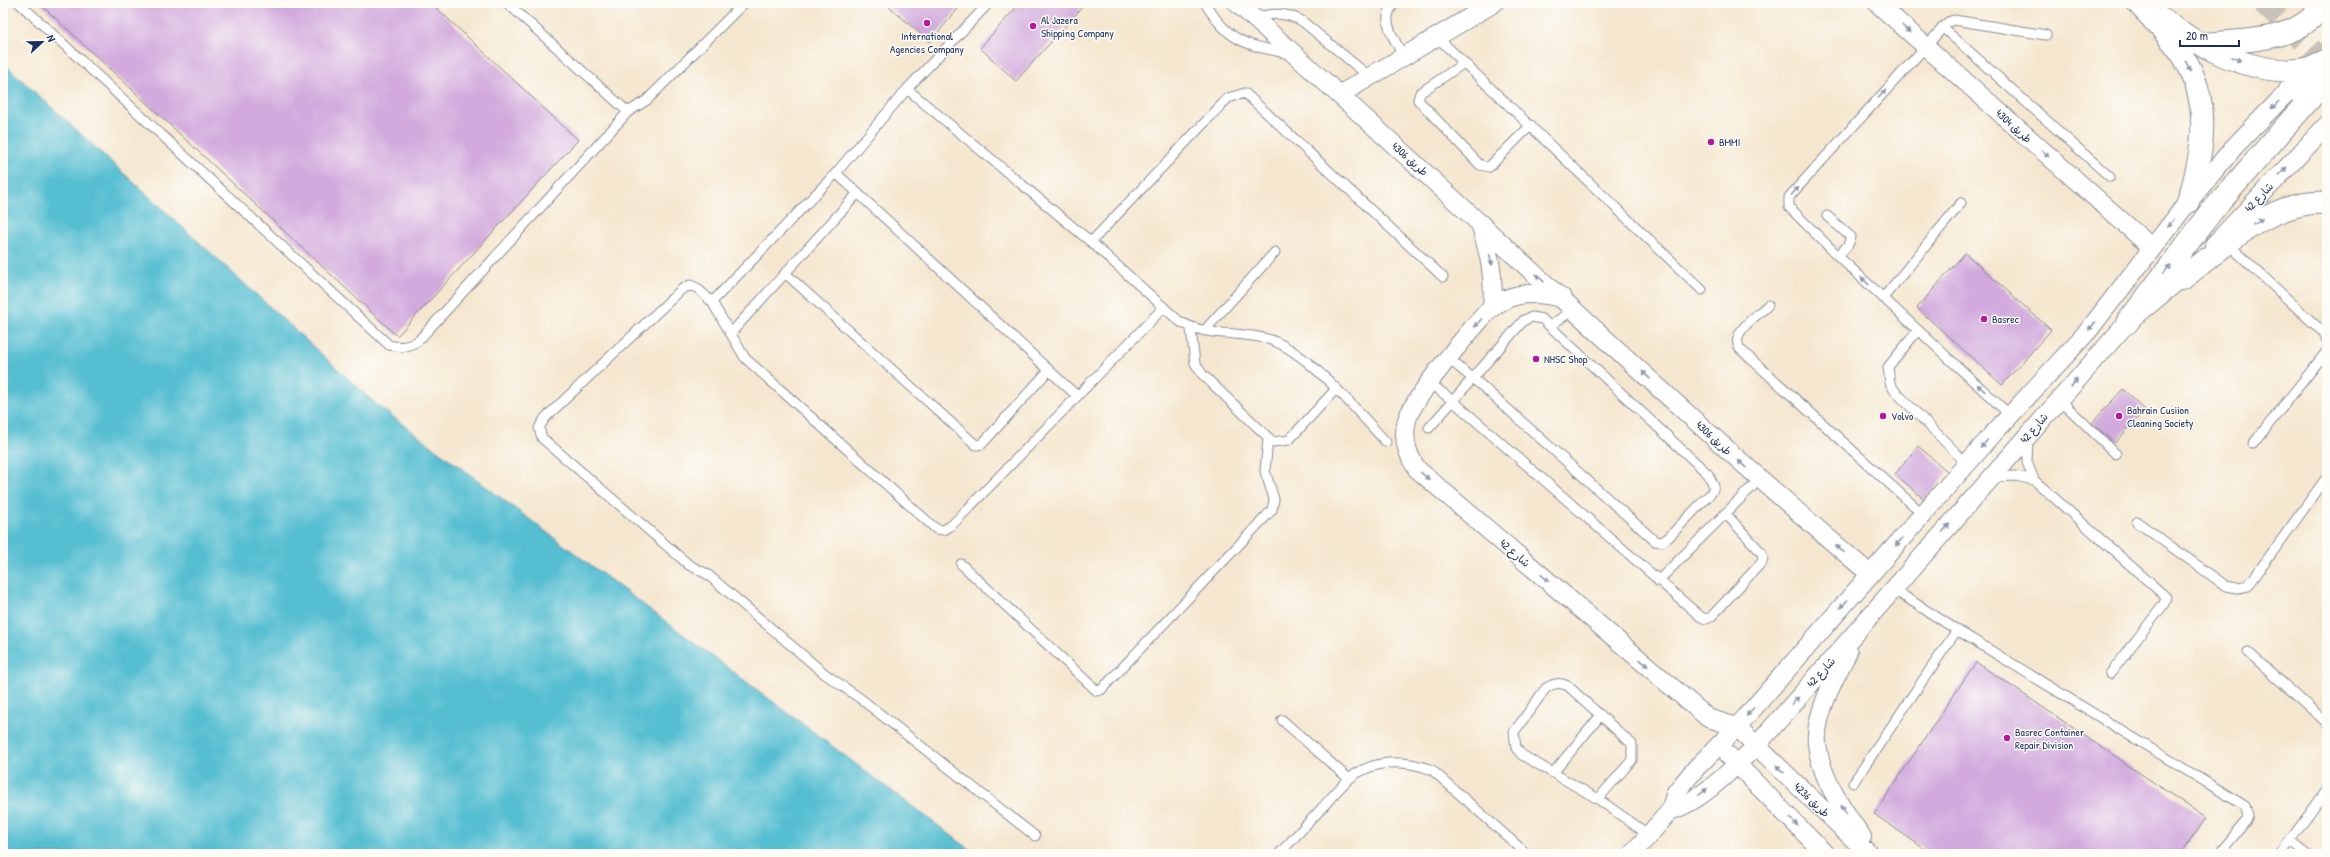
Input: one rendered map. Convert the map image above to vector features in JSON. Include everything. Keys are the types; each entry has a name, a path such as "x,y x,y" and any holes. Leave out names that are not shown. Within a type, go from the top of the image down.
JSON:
{"highway":[{"path":"2138,3 2182,53 2194,77 2201,104 2204,127 2202,150 2188,202"},
{"path":"2144,3 2182,34 2241,61 2270,69 2324,73"},
{"path":"2203,44 2267,38 2290,31 2308,22 2324,3"},
{"path":"2290,90 2324,73"},
{"path":"2127,323 2212,211 2324,73"},
{"path":"2182,279 2269,215 2290,206 2308,202 2327,203"}],"street":[{"name":"طريق 4306","path":"1237,3 1480,222 1759,480 1870,574"},
{"path":"1339,95 1494,3"},
{"name":"طريق 4304","path":"1877,3 2152,248"},
{"name":"شارع 42","path":"1632,854 1670,811 1676,792 1737,727 2010,415 2088,331 2188,202 2253,126 2290,90"},
{"name":"شارع 42","path":"1670,811 1686,806 1737,765 1756,746 2127,323 2182,279 2327,125"},
{"path":"1480,222 1492,262 1494,284 1492,308"},
{"path":"1430,383 1492,308 1506,300 1522,295 1538,293 1568,304"},
{"name":"شارع 42","path":"1430,383 1410,410 1406,425 1405,443 1417,469 1708,718 1737,727 1756,746"},
{"path":"2010,415 2030,433"},
{"path":"1859,630 1830,690 1821,714 1817,743 1822,768 1834,795 1874,854"},
{"name":"شارع 42","path":"1708,718 1718,746 1737,765"},
{"name":"طريق 4236","path":"1756,746 1869,854"},
{"path":"1737,765 1825,854"}],"lane":[{"path":"19,3 389,345 399,347 406,347 419,340 628,112 647,100 744,3"},
{"path":"507,3 628,112"},
{"path":"712,302 836,173 907,89 989,3"},
{"path":"1205,3 1214,19 1230,34 1249,46 1296,56"},
{"path":"1396,3 1389,11 1388,23 1404,57"},
{"path":"1253,18 1281,13 1292,15 1302,21 1370,77"},
{"path":"2010,415 1803,222 1789,207 1789,197 1942,27 1954,20 2046,34"},
{"path":"1942,27 2110,177"},
{"path":"1437,37 1702,290"},
{"path":"1464,63 1420,93 1418,100 1480,165 1489,167 1531,126"},
{"path":"907,89 1091,242 1179,321 1191,328 1269,340 1289,348 1307,362 1386,442"},
{"path":"1091,242 1228,98 1245,93 1443,277"},
{"path":"836,173 1077,396"},
{"path":"731,333 857,194"},
{"path":"1883,298 1961,203"},
{"path":"1827,216 1851,237 1848,245 1838,256"},
{"path":"2228,244 2324,333 2327,340"},
{"path":"1204,331 1276,252"},
{"path":"785,273 976,445 982,444 1049,370"},
{"path":"1035,836 861,699 824,674 706,574 689,565 668,548 542,438 539,428 545,418 682,289 690,285 697,288 712,302 745,358 936,530 944,530 952,525 1164,307"},
{"path":"1550,326 1568,304"},
{"path":"1768,305 1738,333 1736,340 1740,349 1923,514"},
{"path":"1429,428 1473,379 1524,320 1532,317 1542,319 1708,474 1713,481 1712,492 1668,538 1662,542 1656,541 1473,379 1449,359"},
{"path":"1191,328 1195,363 1202,374 1268,439 1279,442 1290,440 1335,390"},
{"path":"1918,330 1888,367 1890,383 1894,390 1967,464"},
{"path":"2253,444 2327,351"},
{"path":"1430,383 1453,401 1701,618 1706,619 1711,617 1762,562 1763,557 1761,552 1725,513"},
{"path":"2059,399 2116,454"},
{"path":"2030,433 2027,443 2027,462 2034,480 2166,597 2164,604 2110,674"},
{"path":"961,564 1099,691 1272,510 1274,499 1265,471 1268,439"},
{"path":"1989,479 2016,476 2034,480"},
{"path":"2137,522 2226,586 2238,588 2248,586 2327,477"},
{"path":"1658,581 1759,480"},
{"path":"1893,589 1957,630 2246,806 2248,816 2246,821 2219,854"},
{"path":"1853,783 1957,630"},
{"path":"2248,652 2327,723"},
{"path":"1598,799 1632,760 1632,744 1568,686 1558,683 1546,688 1514,732 1516,748 1522,754 1598,799 1649,835"},
{"path":"1553,773 1601,715"},
{"path":"1282,720 1349,779"},
{"path":"1279,854 1349,779 1366,769 1384,763 1418,764 1432,770 1527,854"},
{"path":"2280,854 2327,790"},
{"path":"2290,840 2308,854"}],"water":[{"path":"3,63 377,405 976,854 3,854"}],"building":[{"path":"39,3 431,3 578,140 397,336"},
{"name":"International Agencies Company","path":"889,3 963,3 930,42 887,5"},
{"name":"Al Jazera Shipping Company","path":"1020,3 1086,3 1016,81 980,48"},
{"name":"Basrec","path":"1965,253 2051,330 2002,385 1917,308"},
{"name":"Bahrain Cusiion Cleaning Society","path":"2123,389 2145,410 2115,443 2092,423"},
{"path":"1918,446 1948,472 1925,500 1895,474"},
{"name":"Basrec Container Repair Division","path":"1976,662 2206,818 2181,854 1932,854 1874,814"}],"tunnel":[{"path":"2263,3 2327,64"}],"place":[{"name":"International Agencies Company","path":"927,23"},
{"name":"Al Jazera Shipping Company","path":"1033,26"},
{"name":"BMMI","path":"1711,142"},
{"name":"Basrec","path":"1984,319"},
{"name":"NHSC Shop","path":"1536,359"},
{"name":"Volvo","path":"1883,416"},
{"name":"Bahrain Cusiion Cleaning Society","path":"2119,416"},
{"name":"Basrec Container Repair Division","path":"2007,738"}]}
